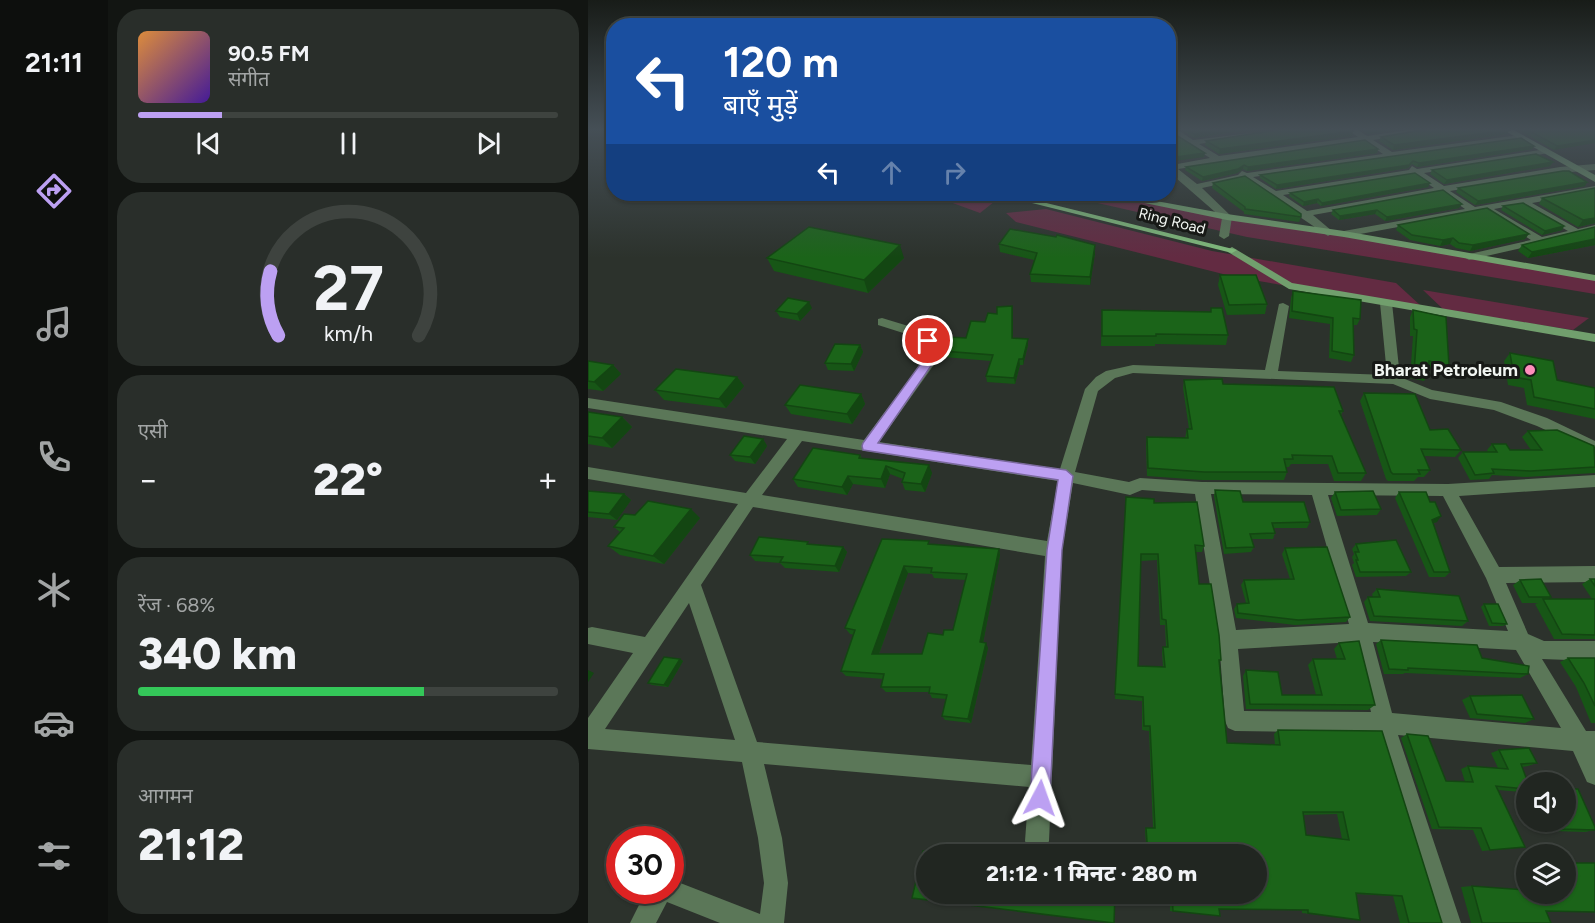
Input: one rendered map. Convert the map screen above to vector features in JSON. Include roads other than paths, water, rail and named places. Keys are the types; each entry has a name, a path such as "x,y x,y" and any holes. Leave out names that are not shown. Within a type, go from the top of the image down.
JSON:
{"main road":[{"name":"Ring Road","path":"1030,201 1232,250"}],"street":[{"path":"1237,171 1305,214 1328,233"},
{"path":"1195,187 1283,171"},
{"path":"1415,171 1473,210"},
{"path":"1275,194 1415,171"},
{"path":"1305,214 1442,189 1563,171"},
{"path":"1581,171 1595,179"},
{"path":"1176,172 1227,218"},
{"path":"1344,234 1595,189"},
{"path":"1141,201 1227,218 1344,234 1595,278"},
{"path":"1522,201 1576,232"},
{"path":"1485,207 1539,240"},
{"path":"1224,236 1227,218"},
{"path":"1468,257 1595,228"},
{"path":"1232,250 1289,286 1595,338"},
{"path":"1386,303 1394,380"},
{"path":"1271,374 1283,306"},
{"path":"868,446 928,363 932,350 924,335 882,322"},
{"path":"1037,841 1054,550 1066,476 1092,389 1100,379 1109,374 1133,369 1394,380 1430,394 1496,405 1542,422 1595,447"},
{"path":"588,403 1066,476 1130,489 1140,484 1202,488 1448,489 1595,482"},
{"path":"799,434 750,499 588,737 1041,777"},
{"path":"588,473 1054,550"},
{"path":"1202,488 1228,640 1235,721 1384,723 1588,742"},
{"path":"1318,489 1361,632 1384,723 1448,923"},
{"path":"1448,489 1494,575 1521,641 1588,742 1595,774"},
{"path":"1494,575 1595,574"},
{"path":"692,584 750,752 770,838 776,883 771,923"},
{"path":"1228,640 1361,632 1521,641 1544,650 1595,651"},
{"path":"592,636 649,647"},
{"path":"684,897 751,923"},
{"path":"643,923 652,904"}],"place":[{"name":"Bharat Petroleum","path":"1530,370"}]}
